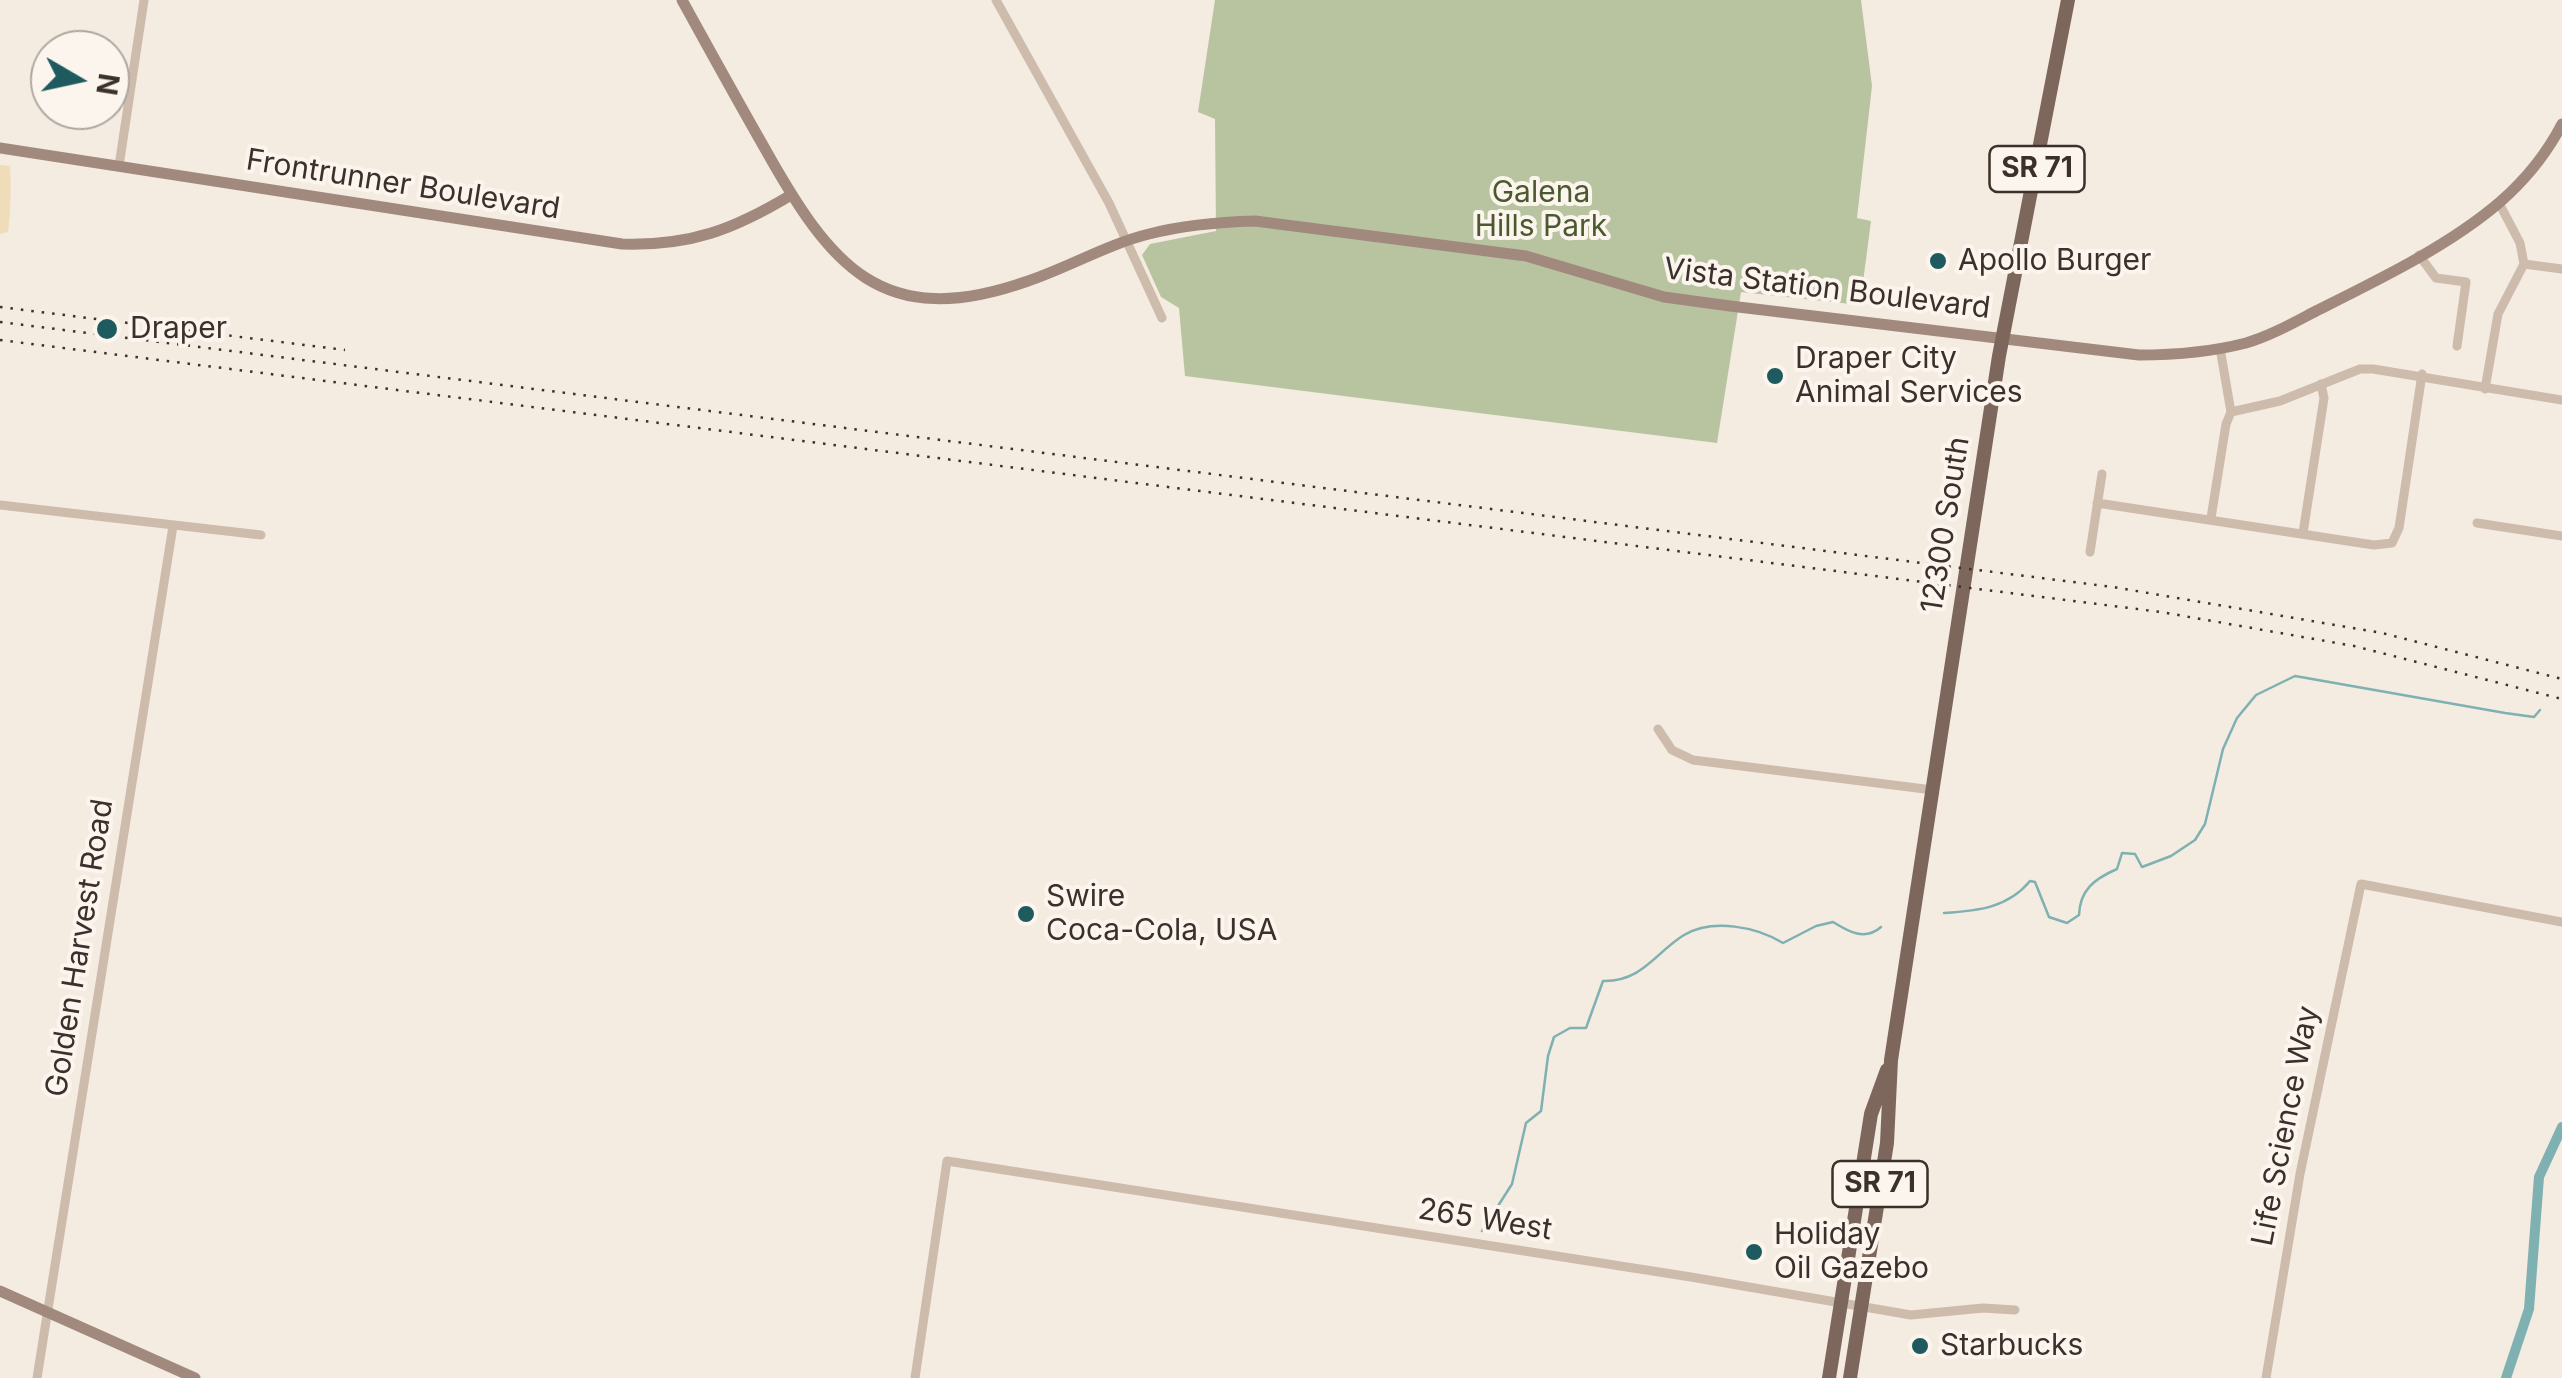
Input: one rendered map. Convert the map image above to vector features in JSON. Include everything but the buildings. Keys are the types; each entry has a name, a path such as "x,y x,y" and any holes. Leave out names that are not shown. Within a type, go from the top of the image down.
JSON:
{"main road":[{"name":"12300 South","path":"1850,1378 1886,1143 1891,1060 2003,337 2068,0"},
{"name":"12300 South","path":"1828,1378 1871,1114 1891,1060"}],"street":[{"path":"118,166 144,0"},
{"name":"Vista Station Boulevard","path":"682,0 791,195 831,252 854,272 889,290 914,296 963,297 1001,289 1147,234 1214,222 1256,221 1526,256 1664,297 2140,355 2181,355 2271,334 2419,255 2499,202 2531,168 2562,124"},
{"path":"996,0 1085,156 1162,318"},
{"name":"Frontrunner Boulevard","path":"0,148 622,244 690,241 725,229 791,195"},
{"path":"2485,388 2498,314 2524,264 2520,242 2499,202"},
{"path":"2419,255 2436,278 2466,282 2457,346"},
{"path":"2524,264 2562,270"},
{"path":"2211,518 2231,412 2220,348"},
{"path":"2231,412 2280,402 2360,370 2422,374 2562,400"},
{"path":"2097,503 2374,545 2392,543 2399,528 2422,374"},
{"path":"2303,533 2324,398 2321,384"},
{"path":"2090,552 2102,474"},
{"path":"0,505 261,535"},
{"path":"2477,523 2562,536"},
{"name":"Golden Harvest Road","path":"37,1378 172,526"},
{"path":"1658,729 1672,750 1693,760 1933,790"},
{"name":"Life Science Way","path":"2266,1378 2300,1174 2361,884 2562,922"},
{"name":"265 West","path":"915,1378 947,1161 1911,1315 1983,1308 2014,1310"},
{"path":"0,1291 195,1378"}],"green space":[{"name":"Galena Hills Park","path":"1215,0 1861,0 1872,86 1857,218 1871,221 1860,305 1741,292 1717,443 1185,376 1179,308 1161,297 1142,255 1150,244 1216,231 1215,119 1198,112"}],"sand":[{"path":"0,165 10,166 11,191 8,232 0,234"}],"waterway":[{"path":"1944,913 2002,902 2030,881 2035,882 2049,917 2067,923 2079,915 2090,886 2117,869 2122,853 2135,854 2142,867 2171,856 2195,840 2205,824 2223,749 2237,718 2256,695 2295,676 2505,713 2534,717 2540,710"},
{"path":"1482,1231 1512,1184 1526,1123 1541,1111 1554,1037 1570,1028 1586,1028 1603,981 1628,977 1684,935 1708,927 1748,929 1783,943 1833,922 1863,934 1881,927"},
{"path":"2506,1378 2529,1309 2539,1177 2562,1127"}],"railway":[{"path":"0,307 345,350"},
{"path":"0,322 2113,587 2382,633 2562,679"},
{"path":"0,340 2161,612 2354,646 2562,699"}],"place":[{"name":"Apollo Burger","path":"1938,261"},
{"name":"Draper","path":"107,329"},
{"name":"Draper City Animal Services","path":"1775,376"},
{"name":"Swire Coca-Cola, USA","path":"1026,914"},
{"name":"Holiday Oil Gazebo","path":"1754,1252"},
{"name":"Starbucks","path":"1920,1346"}]}
